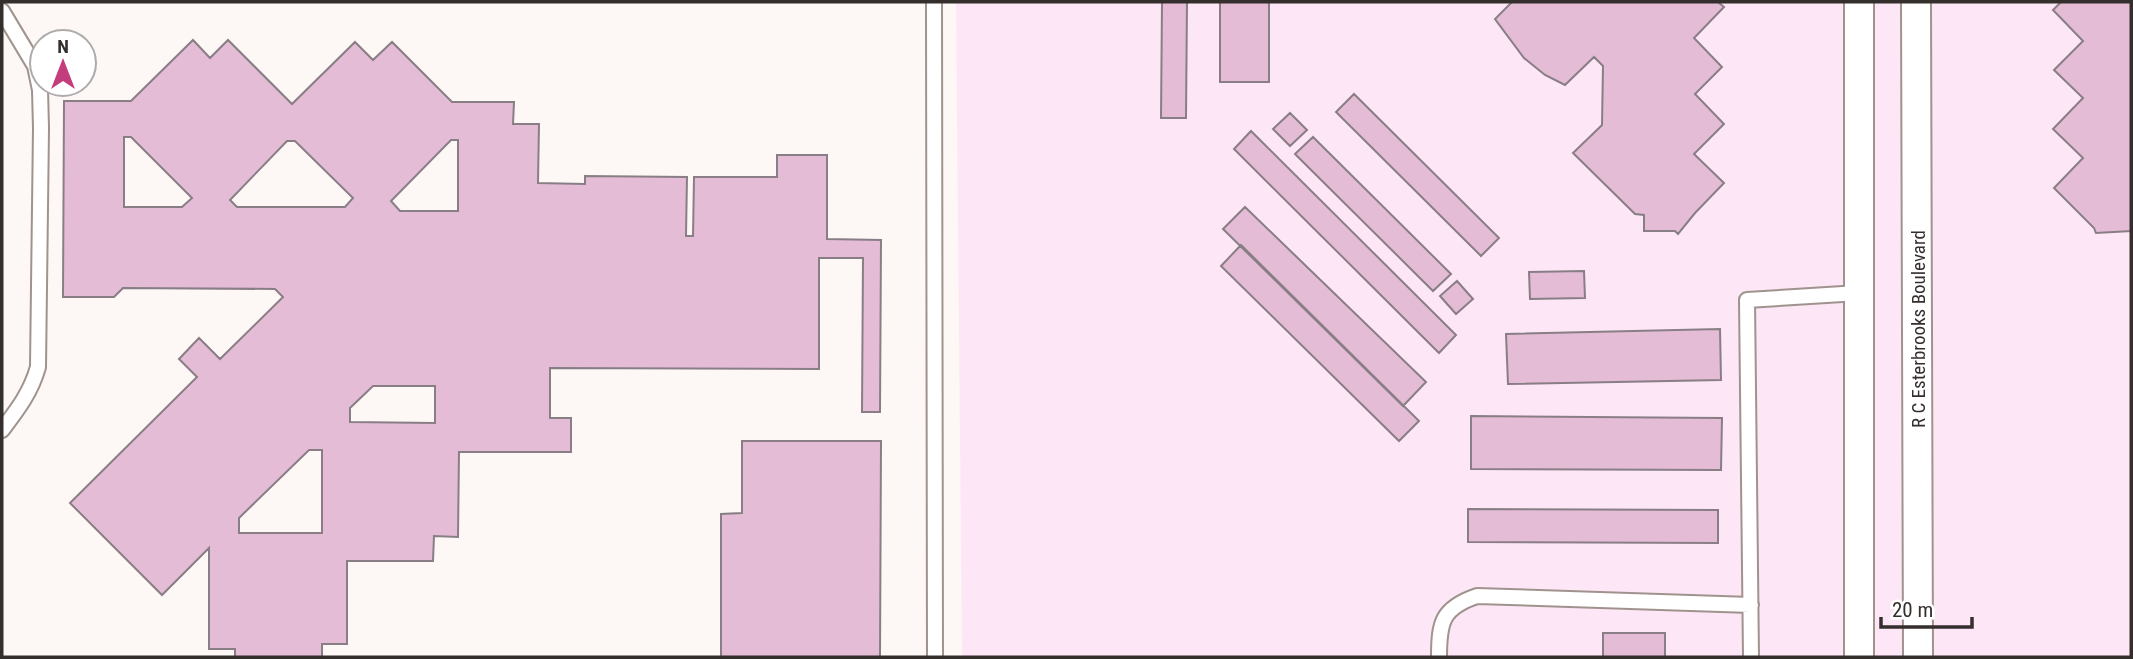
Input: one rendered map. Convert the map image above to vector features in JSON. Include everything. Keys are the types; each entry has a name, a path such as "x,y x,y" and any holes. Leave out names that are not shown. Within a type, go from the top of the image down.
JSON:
{"street":[{"path":"1859,2 1859,657"},
{"name":"R C Esterbrooks Boulevard","path":"1916,2 1918,657"}],"lane":[{"path":"934,2 935,657"},
{"path":"2,11 35,66 38,77 41,142 38,367 23,403 2,430"},
{"path":"1751,657 1748,300 1859,293"},
{"path":"1439,657 1439,634 1444,616 1459,602 1477,596 1751,605"}],"shaded area":[{"path":"956,2 2131,2 2131,657 962,657"}],"building":[{"path":"1162,2 1187,2 1186,118 1161,118"},
{"path":"1220,2 1269,2 1269,82 1220,82"},
{"path":"1512,2 1718,2 1724,7 1694,38 1722,67 1695,94 1724,124 1694,154 1724,183 1678,234 1675,231 1644,231 1644,215 1635,214 1573,153 1602,125 1603,66 1594,57 1565,85 1545,75 1524,58 1495,19"},
{"path":"2061,2 2131,2 2131,231 2096,233 2054,188 2083,158 2053,129 2083,98 2054,70 2083,41 2053,10"},
{"path":"193,40 210,58 228,40 292,104 355,42 373,60 392,42 452,102 514,102 513,124 539,124 538,183 585,184 585,176 687,177 686,236 693,236 694,177 777,177 777,155 827,155 827,239 881,240 880,412 862,412 863,258 819,258 819,369 550,368 550,418 571,418 571,452 459,452 458,537 434,536 433,561 347,561 347,644 322,644 322,657 235,657 235,649 209,649 209,548 162,595 70,503 197,377 179,359 199,338 220,359 283,297 275,289 123,288 114,297 63,297 64,101 131,101","holes":["124,137 131,137 192,198 182,207 124,207","451,140 458,140 458,211 400,211 391,201","287,141 295,141 353,198 345,207 237,207 230,200","373,386 435,386 435,423 350,422 350,408","309,450 322,450 322,533 239,533 239,518"]},
{"path":"1354,94 1499,238 1481,256 1336,112"},
{"path":"1290,113 1307,130 1290,146 1273,129"},
{"path":"1251,131 1456,335 1439,353 1234,149"},
{"path":"1313,137 1451,274 1433,291 1295,154"},
{"path":"1245,207 1426,382 1403,406 1223,229"},
{"path":"1241,245 1419,421 1399,441 1221,266"},
{"path":"1584,271 1585,298 1530,299 1529,272"},
{"path":"1457,281 1473,299 1456,314 1440,296"},
{"path":"1720,329 1721,380 1508,384 1506,334"},
{"path":"1471,416 1722,418 1721,470 1471,469"},
{"path":"742,441 881,441 880,657 721,657 721,514 742,513"},
{"path":"1468,509 1718,510 1718,543 1468,542"},
{"path":"1603,633 1665,633 1665,657 1603,657"}]}
